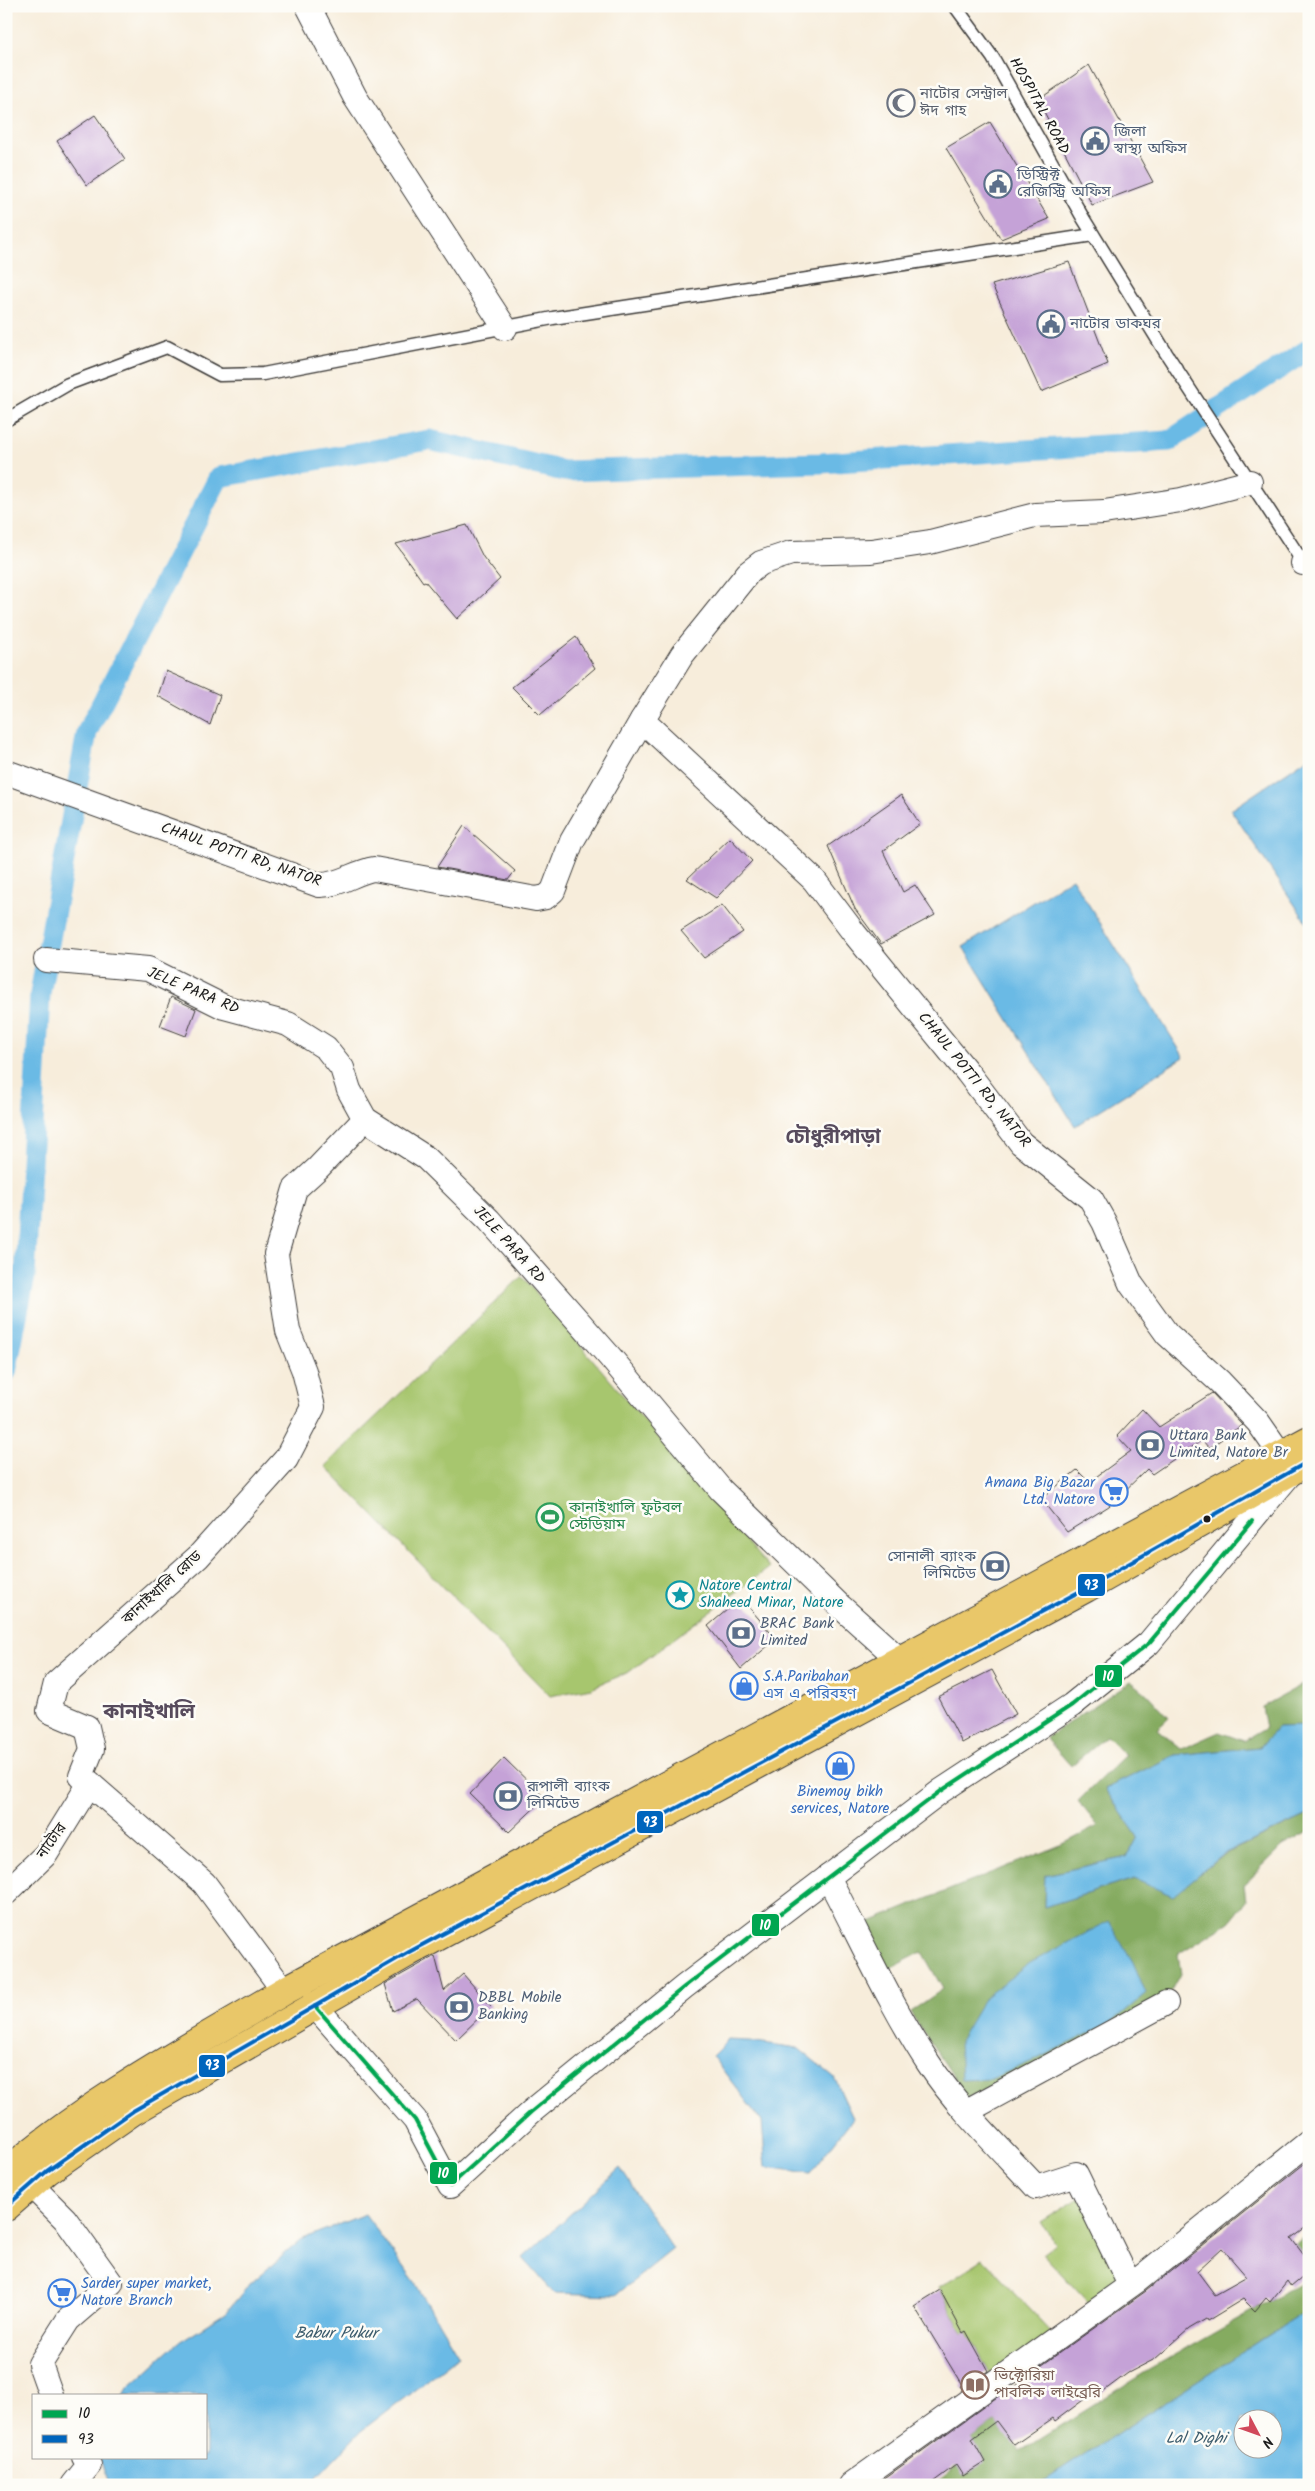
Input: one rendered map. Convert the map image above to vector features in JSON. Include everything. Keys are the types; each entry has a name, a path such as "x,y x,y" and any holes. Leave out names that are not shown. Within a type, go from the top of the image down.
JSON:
{"highway":[{"path":"6,2173 42,2142 119,2089 284,1991 901,1661 1302,1452"},
{"path":"6,2207 48,2171 133,2111 418,1947 1086,1588 1302,1452"}],"street":[{"path":"308,6 355,97 505,328"},
{"name":"CHAUL POTTI RD, NATOR","path":"6,772 319,885 329,885 359,871 374,869 536,899 546,897 553,891 572,841 642,720 688,648 748,573 761,563 791,553 871,551 930,542 1035,515 1104,512 1181,500 1250,482"},
{"name":"CHAUL POTTI RD, NATOR","path":"642,720 814,880 854,933 968,1073 1021,1143 1091,1199 1104,1222 1131,1284 1167,1334 1220,1382 1258,1422 1302,1452"},
{"name":"JELE PARA RD","path":"46,960 148,970 224,1007 288,1024 326,1048 342,1068 349,1090 365,1119 426,1158 489,1220 610,1357 721,1490 841,1607 901,1661"},
{"name":"কানাইখালি রোড","path":"90,1783 81,1776 92,1749 87,1727 49,1712 56,1683 198,1557 286,1458 313,1407 304,1371 288,1331 276,1254 295,1189 365,1119"},
{"path":"315,2006 415,2120 450,2186 585,2066 691,1981 941,1791 1072,1705 1149,1643 1302,1452"},
{"path":"90,1783 204,1883 284,1991"},
{"name":"নাটোর","path":"6,1893 46,1854 90,1783"},
{"path":"828,1877 929,2065 967,2111 1036,2187 1076,2174 1130,2285"},
{"path":"967,2111 1166,2003"},
{"path":"851,2485 1130,2285 1309,2142"},
{"path":"31,2185 65,2218 111,2283 68,2320 40,2364 51,2394"},
{"path":"73,2485 89,2465 85,2458"}],"lane":[{"name":"HOSPITAL ROAD","path":"955,6 993,58 1093,236 1183,380 1307,565"},
{"path":"6,420 68,384 167,346 220,375 263,374 505,328 860,270 1093,236"}],"green space":[{"name":"কানাইখালি ফুটবল স্টেডিয়াম","path":"522,1276 769,1568 629,1672 591,1688 550,1696 325,1466"},
{"path":"1131,1681 1147,1694 1169,1718 1157,1729 1181,1749 1219,1732 1244,1741 1266,1728 1262,1707 1309,1681 1309,1726 1278,1727 1260,1747 1175,1755 1105,1789 1138,1837 1127,1857 1045,1875 1044,1907 1134,1879 1173,1895 1223,1855 1309,1814 1309,1832 1283,1846 1244,1884 1246,1901 1229,1922 1178,1954 1181,1974 1169,1996 968,2098 910,2012 943,1989 922,1952 885,1971 860,1926 1063,1844 1098,1826 1078,1801 1125,1755 1106,1736 1071,1766 1046,1738"},
{"path":"1086,2194 1130,2285 1095,2310 1042,2253 1055,2243 1041,2222"},
{"path":"1309,2235 1309,2273 1288,2248"},
{"path":"983,2259 1053,2334 992,2378 967,2331 963,2333 939,2287"},
{"path":"1309,2279 1309,2309 1038,2485 933,2485 957,2466 964,2476 984,2462 972,2439 996,2421 1020,2451 1147,2371"}],"water":[{"path":"1309,757 1309,926 1231,810"},
{"path":"1072,878 1184,1057 1075,1126 963,947"},
{"path":"1309,1726 1309,1814 1223,1854 1173,1896 1134,1879 1044,1907 1045,1875 1127,1857 1138,1837 1105,1789 1175,1755 1260,1747 1278,1727"},
{"path":"1109,1921 1133,1962 1146,1993 1115,2020 1046,2055 991,2079 961,2080 959,2041 985,1997 1030,1963"},
{"path":"728,2040 798,2048 834,2077 853,2118 810,2173 766,2167 762,2122 712,2056"},
{"path":"620,2168 673,2249 616,2295 554,2293 523,2258"},
{"name":"Babur Pukur","path":"365,2214 415,2283 459,2356 361,2431 309,2485 110,2485 99,2458 208,2458 208,2394 125,2394 128,2388 179,2342 225,2313 250,2284 302,2239"},
{"name":"Lal Dighi","path":"1309,2309 1309,2485 1038,2485"}],"building":[{"name":"জিলা স্বাস্থ্য অফিস","path":"1089,65 1153,182 1092,205 1038,100"},
{"path":"95,115 125,159 87,185 57,141"},
{"name":"ডিস্ট্রিক্ট রেজিস্ট্রি অফিস","path":"990,122 1049,219 1001,239 946,148"},
{"name":"নাটোর ডাকঘর","path":"1069,262 1108,364 1041,392 992,285"},
{"path":"467,525 483,557 500,579 457,619 425,581 423,582 396,544"},
{"path":"576,637 595,668 540,715 512,687"},
{"path":"166,671 220,695 210,725 158,696"},
{"path":"901,795 920,824 883,851 903,892 915,885 935,915 881,944 855,909 828,846"},
{"path":"464,826 515,871 508,880 437,867"},
{"path":"730,838 752,861 716,898 687,879"},
{"path":"722,905 743,932 704,958 681,931"},
{"path":"171,997 196,1009 186,1036 160,1026"},
{"path":"1212,1393 1242,1425 1209,1448 1202,1440 1152,1474 1147,1469 1109,1506 1067,1532 1041,1499 1077,1470 1089,1482 1131,1451 1117,1436 1142,1409 1159,1427"},
{"name":"BRAC Bank Limited","path":"741,1598 776,1639 741,1669 708,1626"},
{"path":"992,1670 1016,1714 962,1743 938,1697"},
{"name":"রূপালী ব্যাংক লিমিটেড","path":"504,1758 545,1798 509,1832 470,1794"},
{"path":"435,1956 444,1991 463,1974 491,2006 456,2040 417,1999 393,2011 385,1984"},
{"path":"1309,2160 1309,2225 1291,2238 1309,2262 1309,2272 1291,2287 1287,2281 1270,2302 1266,2298 1255,2311 1243,2299 1207,2321 1206,2319 1189,2329 1155,2359 1128,2373 1097,2396 1094,2392 1055,2421 1053,2418 1014,2445 996,2421 972,2439 985,2462 963,2476 956,2465 929,2485 875,2485 1011,2387 1013,2389 1031,2373 1146,2291","holes":["1222,2248 1247,2277 1215,2295 1197,2271"]},
{"path":"940,2290 963,2333 966,2331 988,2371 962,2389 960,2386 962,2385 914,2306"}],"waterway":[{"path":"6,1372 25,1276 40,994 87,732 219,477 429,440 564,471 820,463 1169,441 1309,349"}],"transit line":[{"name":"93","path":"6,2207 47,2171 133,2111 409,1952 1086,1588 1309,1461"},
{"name":"10","path":"315,2006 415,2120 450,2186 531,2112 684,1987 941,1791 1072,1705 1149,1643 1252,1521"}],"place":[{"name":"নাটোর সেন্ট্রাল ঈদ গাহ","path":"901,103"},
{"name":"জিলা স্বাস্থ্য অফিস","path":"1095,141"},
{"name":"ডিস্ট্রিক্ট রেজিস্ট্রি অফিস","path":"998,184"},
{"name":"নাটোর ডাকঘর","path":"1051,324"},
{"name":"Uttara Bank Limited, Natore Br","path":"1150,1445"},
{"name":"Amana Big Bazar Ltd. Natore","path":"1114,1492"},
{"name":"কানাইখালি ফুটবল স্টেডিয়াম","path":"550,1517"},
{"name":"সোনালী ব্যাংক লিমিটেড","path":"995,1566"},
{"name":"Natore Central Shaheed Minar, Natore","path":"680,1595"},
{"name":"BRAC Bank Limited","path":"741,1633"},
{"name":"S.A.Paribahan এস এ পরিবহণ","path":"744,1686"},
{"name":"Binemoy bikh services, Natore","path":"840,1766"},
{"name":"রূপালী ব্যাংক লিমিটেড","path":"508,1796"},
{"name":"DBBL Mobile Banking","path":"459,2007"},
{"name":"Sarder super market, Natore Branch","path":"62,2293"},
{"name":"ভিক্টোরিয়া পাবলিক লাইব্রেরি","path":"975,2385"}],"district":[{"name":"চৌধুরীপাড়া","path":"833,1138"},
{"name":"কানাইখালি","path":"149,1713"}]}
